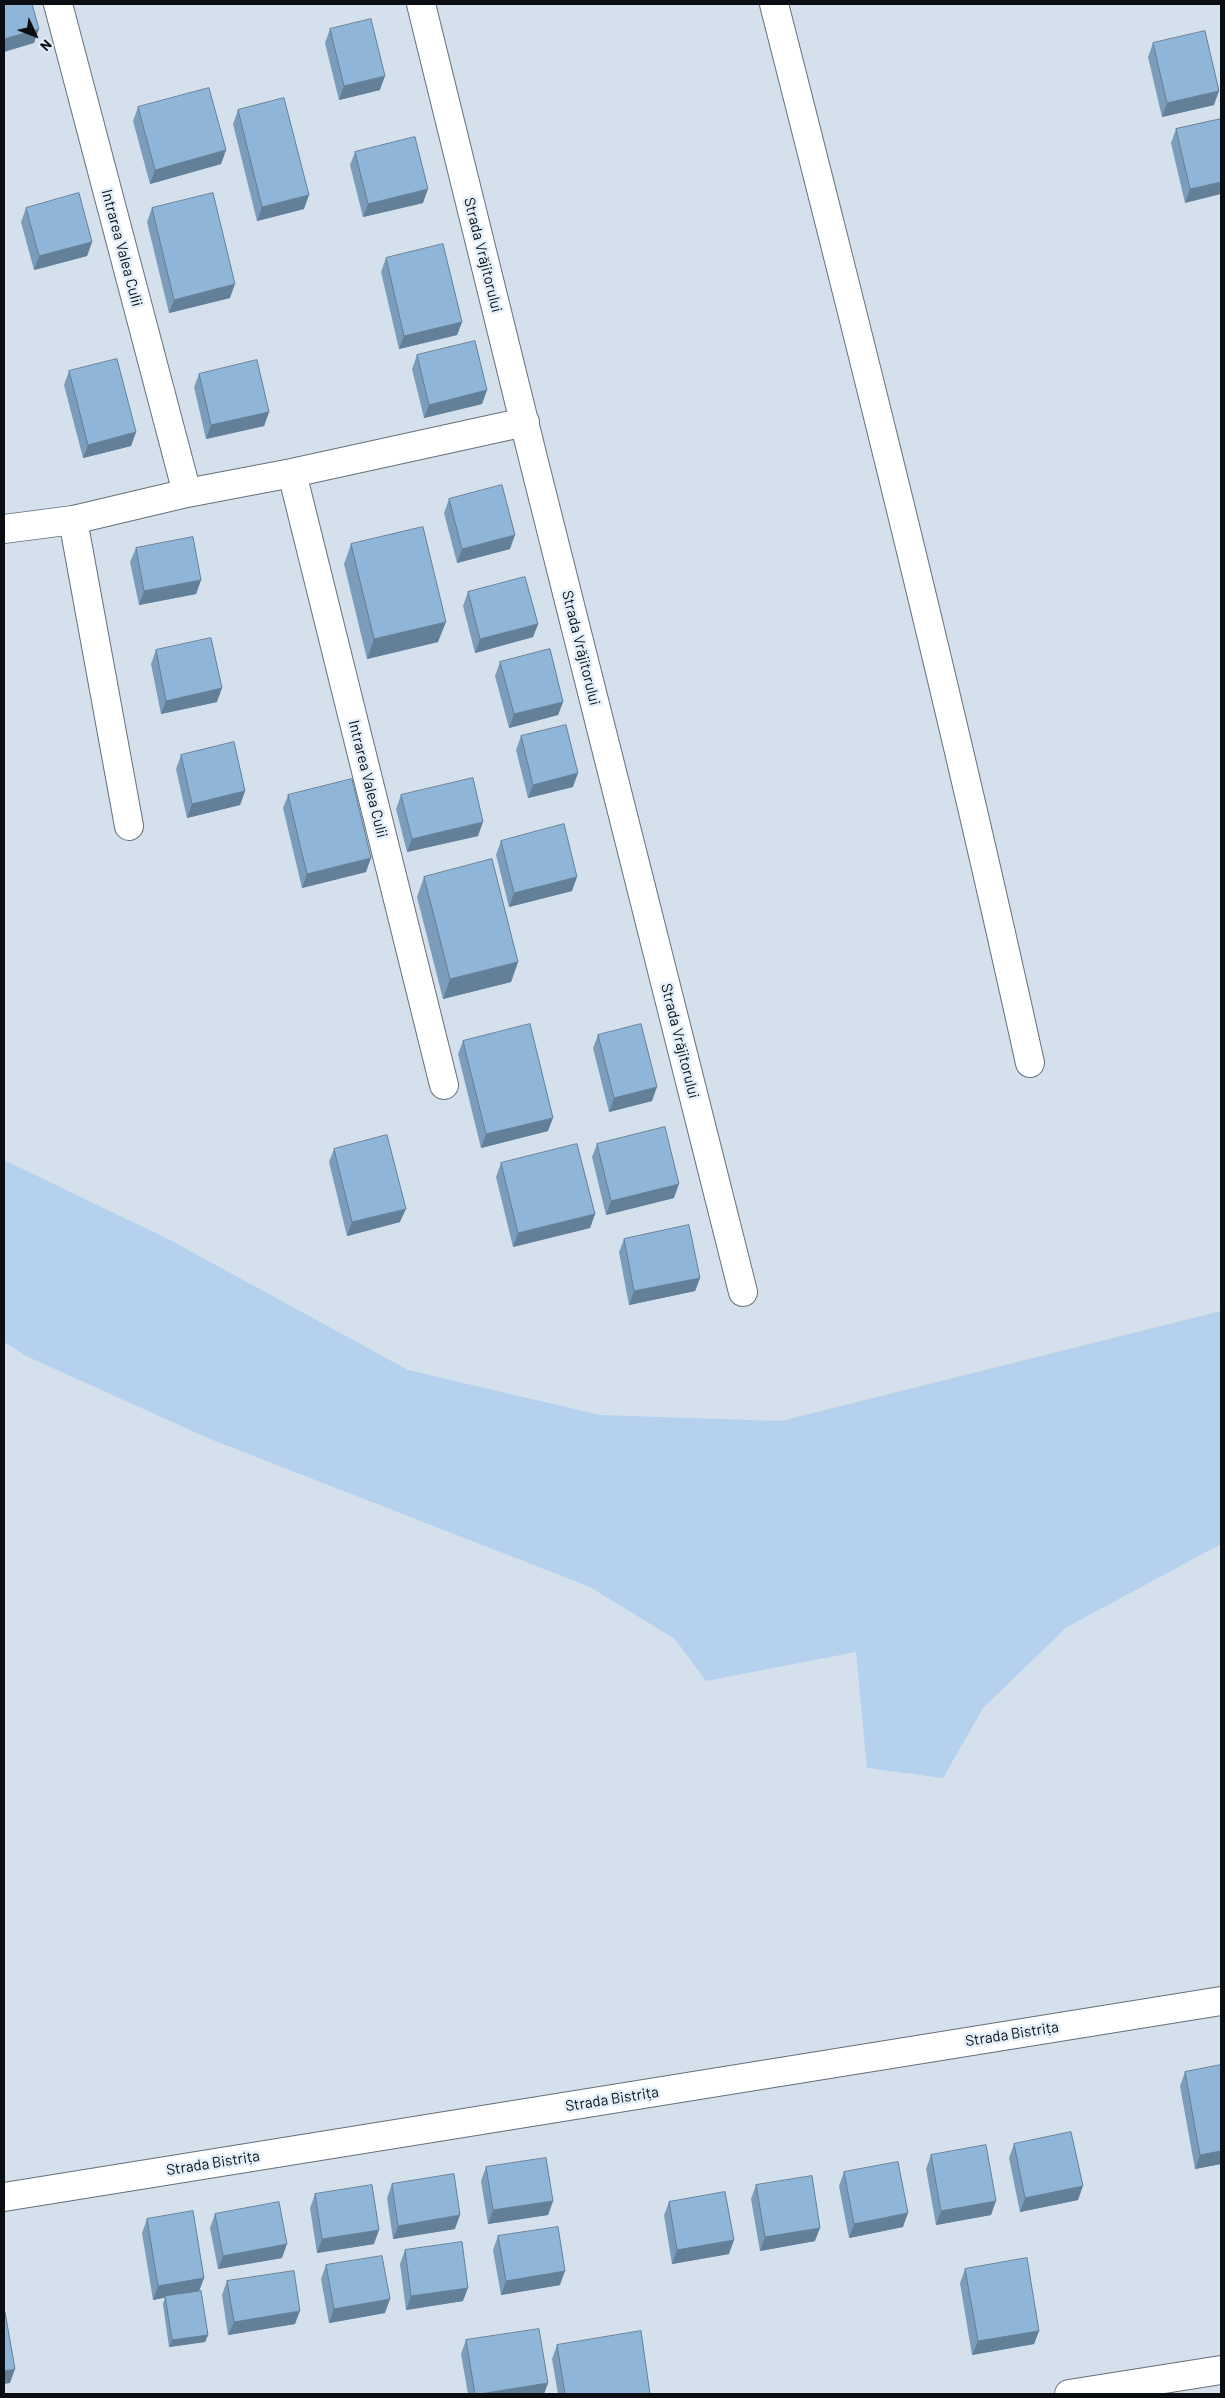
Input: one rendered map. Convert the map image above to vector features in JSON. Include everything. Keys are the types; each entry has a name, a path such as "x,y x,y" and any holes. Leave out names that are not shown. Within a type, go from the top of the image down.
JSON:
{"street":[{"name":"Intrarea Valea Culii","path":"58,4 187,492"},
{"name":"Strada Vrăjitorului","path":"422,4 524,422 743,1292"},
{"path":"774,4 865,360 985,861 1030,1063"},
{"path":"4,529 73,520 187,492 292,473 524,422"},
{"name":"Intrarea Valea Culii","path":"292,473 444,1085"},
{"path":"73,520 129,826"},
{"name":"Strada Bistrița","path":"4,2197 1221,2001"},
{"path":"1069,2394 1221,2370"}],"shaded area":[{"path":"4,1160 170,1240 408,1370 600,1415 781,1421 1221,1311 1221,1544 1067,1627 983,1708 943,1778 867,1768 856,1652 706,1681 675,1639 590,1587 210,1439 26,1356 4,1342"}],"building":[{"path":"4,4 32,4 39,29 4,39"},
{"path":"371,19 385,76 344,86 330,29"},
{"path":"1205,31 1219,91 1167,103 1153,43"},
{"path":"209,88 226,150 155,170 138,107"},
{"path":"284,98 309,195 262,207 238,110"},
{"path":"1221,119 1221,182 1190,189 1176,129"},
{"path":"415,137 428,189 368,204 355,152"},
{"path":"79,193 92,242 39,256 26,208"},
{"path":"213,193 235,284 174,300 152,208"},
{"path":"443,244 462,322 404,336 386,258"},
{"path":"475,341 487,390 429,405 417,355"},
{"path":"117,359 136,432 88,445 69,371"},
{"path":"257,360 269,412 211,425 199,374"},
{"path":"502,485 515,535 462,549 449,499"},
{"path":"423,527 446,622 374,639 351,544"},
{"path":"193,537 201,580 144,591 136,548"},
{"path":"525,577 538,624 480,639 468,592"},
{"path":"211,638 222,688 166,701 156,650"},
{"path":"550,649 563,702 514,714 500,662"},
{"path":"566,725 578,773 533,785 521,736"},
{"path":"234,742 245,791 192,804 181,755"},
{"path":"473,778 483,822 412,839 401,795"},
{"path":"352,779 371,858 307,874 288,795"},
{"path":"564,824 577,877 514,893 501,841"},
{"path":"492,859 518,962 450,979 424,877"},
{"path":"530,1024 553,1118 486,1134 463,1041"},
{"path":"641,1024 657,1087 614,1098 598,1035"},
{"path":"665,1127 679,1184 611,1201 597,1144"},
{"path":"387,1135 406,1209 352,1222 334,1149"},
{"path":"577,1144 595,1214 518,1233 501,1163"},
{"path":"689,1225 700,1278 634,1291 624,1239"},
{"path":"1221,2065 1221,2151 1200,2155 1185,2072"},
{"path":"1071,2132 1083,2186 1025,2198 1014,2144"},
{"path":"986,2145 996,2201 941,2211 931,2155"},
{"path":"546,2158 553,2201 493,2210 486,2167"},
{"path":"898,2162 908,2213 854,2224 844,2172"},
{"path":"454,2174 460,2215 398,2226 392,2184"},
{"path":"812,2176 820,2228 765,2237 756,2185"},
{"path":"372,2185 379,2230 322,2239 315,2194"},
{"path":"725,2192 734,2240 677,2250 669,2202"},
{"path":"279,2202 287,2244 223,2256 215,2214"},
{"path":"193,2211 204,2278 158,2286 147,2219"},
{"path":"558,2227 565,2271 506,2281 498,2236"},
{"path":"462,2242 468,2288 411,2296 405,2250"},
{"path":"382,2256 390,2299 334,2309 326,2265"},
{"path":"1027,2258 1039,2331 978,2341 965,2269"},
{"path":"294,2271 300,2311 234,2322 227,2281"},
{"path":"201,2291 208,2335 172,2340 165,2296"},
{"path":"4,2312 15,2369 4,2371"},
{"path":"539,2329 548,2383 475,2394 466,2340"},
{"path":"641,2331 650,2394 565,2394 557,2345"}]}
